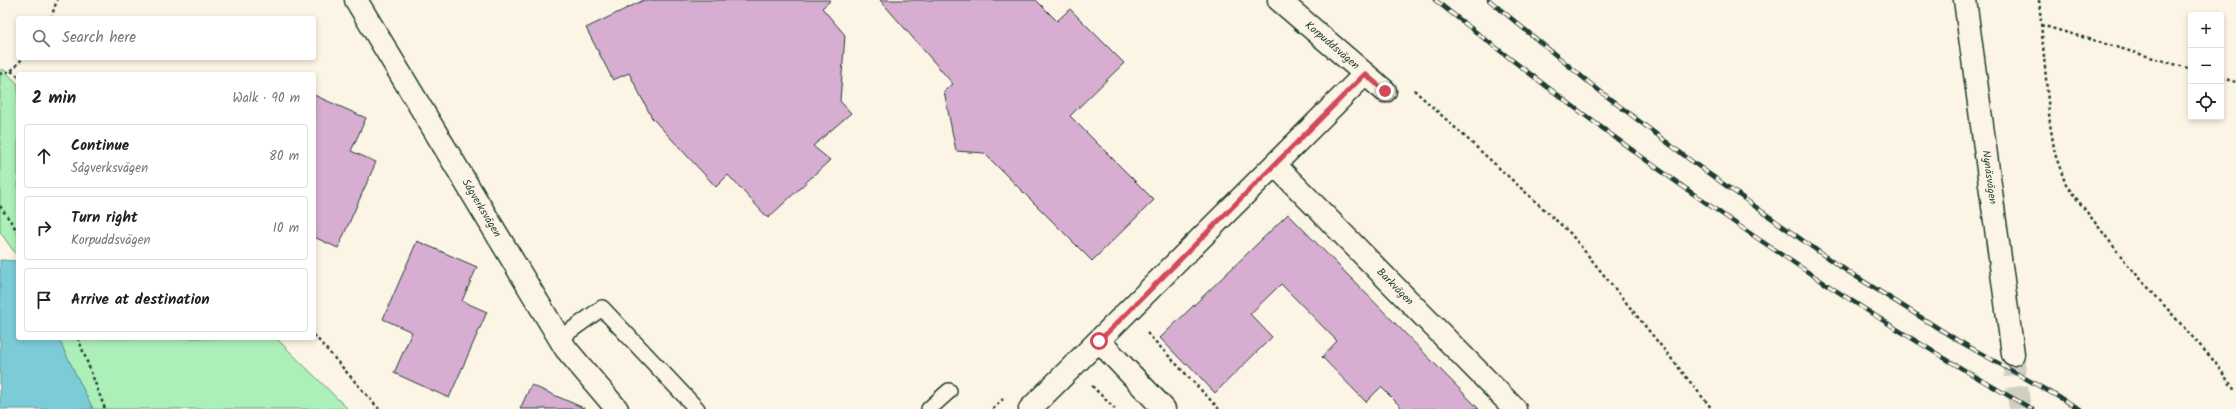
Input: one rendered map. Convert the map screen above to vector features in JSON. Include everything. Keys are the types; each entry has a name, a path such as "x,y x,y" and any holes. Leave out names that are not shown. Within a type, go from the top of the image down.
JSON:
{"street":[{"name":"Sågverksvägen","path":"356,0 566,350 617,409"},
{"name":"Korpuddsvägen","path":"1279,0 1385,91"},
{"name":"Nynäsvägen","path":"1965,0 2013,354"},
{"path":"1030,409 1365,74"},
{"name":"Barkvägen","path":"1275,165 1515,409"},
{"path":"1099,341 1164,409"}],"lane":[{"path":"559,338 602,308 697,409"},
{"path":"929,409 950,391"}],"path":[{"path":"52,16 57,0"},
{"path":"2039,0 2050,124 2055,154 2066,185 2128,265 2214,361 2236,392"},
{"path":"2041,24 2188,68"},
{"path":"0,74 11,71 21,60"},
{"path":"11,71 16,75"},
{"path":"1385,91 1398,76 1570,233 1712,409"},
{"path":"2224,79 2236,82"},
{"path":"0,206 16,229"},
{"path":"1146,331 1219,409"},
{"path":"316,337 379,409"},
{"path":"79,340 105,409"}],"green space":[{"path":"3,69 16,82 16,254 0,232 0,71"},
{"path":"59,340 278,340 348,409 93,409"}],"water":[{"path":"0,260 16,261 16,340 59,340 93,409 0,409"}],"building":[{"path":"644,0 831,0 822,8 845,35 840,101 851,113 813,146 830,160 768,218 728,175 716,187 652,118 629,73 613,80 586,28"},
{"path":"880,0 1036,0 1057,21 1070,9 1124,63 1070,116 1154,200 1092,261 984,153 956,151 944,91 953,84"},
{"path":"316,96 366,118 351,151 376,162 338,248 316,238"},
{"path":"1288,214 1479,409 1403,409 1381,387 1366,402 1322,357 1337,341 1281,284 1250,314 1272,337 1215,393 1187,363 1186,365 1160,338"},
{"path":"417,241 477,267 462,301 487,312 449,398 394,373 412,332 383,319"},
{"path":"531,385 586,409 520,409"}],"tunnel":[{"path":"2013,354 2020,409"}],"railway":[{"path":"1435,0 1579,111 1652,164 1800,267 1954,364 2032,409"},
{"path":"1489,0 1592,85 1694,163 1836,264 1957,340 2080,409"}],"route":[{"path":"1099,341 1365,74 1385,91"}]}
